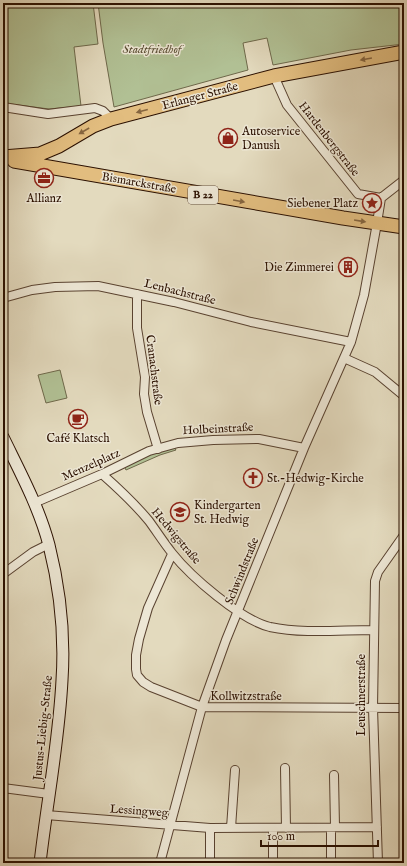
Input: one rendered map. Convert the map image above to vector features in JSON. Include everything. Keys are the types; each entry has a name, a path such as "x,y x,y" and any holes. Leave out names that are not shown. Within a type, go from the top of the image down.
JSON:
{"main road":[{"name":"Erlanger Straße","path":"3,157 40,154 59,146 93,126 111,119 274,76 404,52"},
{"path":"59,146 57,151 58,162 63,170"},
{"name":"B 22","path":"3,157 16,162 63,170"},
{"name":"Bismarckstraße","path":"63,170 404,227"},
{"name":"Justus-Liebig-Straße","path":"3,437 34,503 49,544 61,617 63,646 60,713 40,863"}],"street":[{"name":"Hardenbergstraße","path":"274,76 287,105 358,194 381,198"},
{"path":"3,107 48,114 95,108 103,111 111,119"},
{"path":"381,198 404,180"},
{"name":"Schwindstraße","path":"160,863 202,708 226,640 304,448 351,342 364,295 381,198"},
{"name":"Lenbachstraße","path":"3,298 32,290 55,287 98,286 174,302 252,322 351,342"},
{"name":"Cranachstraße","path":"137,294 137,328 145,377 144,394 147,412 158,449"},
{"path":"344,358 375,372 404,396"},
{"name":"Holbeinstraße","path":"158,449 178,443 241,438 259,439 304,448"},
{"name":"Menzelplatz","path":"34,503 102,474 149,451 158,449"},
{"name":"Hedwigstraße","path":"102,474 124,494 144,516 172,554 193,576 238,612 269,627 294,630 373,630"},
{"name":"Leuschnerstraße","path":"378,863 372,708 375,580 378,572 404,535"},
{"path":"3,574 32,552 49,544"},
{"name":"Kollwitzstraße","path":"172,554 148,608 137,650 137,675 143,682 151,687 202,708 404,708"},
{"path":"285,768 286,828"},
{"path":"231,828 235,770"},
{"path":"331,863 334,775"},
{"path":"3,788 49,794"},
{"name":"Lessingweg","path":"46,815 210,828 376,827"},
{"path":"210,828 210,863"},
{"path":"273,828 273,863"}],"green space":[{"path":"3,3 93,3 98,44 74,47 81,106 49,109 3,103"},
{"name":"Stadtfriedhof","path":"98,3 404,3 404,44 351,50 273,65 267,38 243,43 248,70 114,107"},
{"path":"60,370 67,398 46,403 38,375"},
{"path":"174,447 176,450 160,455 126,470 124,466 157,452"}],"place":[{"name":"Autoservice Danush","path":"228,138"},
{"name":"Allianz","path":"44,178"},
{"name":"Siebener Platz","path":"372,203"},
{"name":"Die Zimmerei","path":"348,267"},
{"name":"Café Klatsch","path":"78,419"},
{"name":"St.-Hedwig-Kirche","path":"253,478"},
{"name":"Kindergarten St. Hedwig","path":"180,512"}]}
